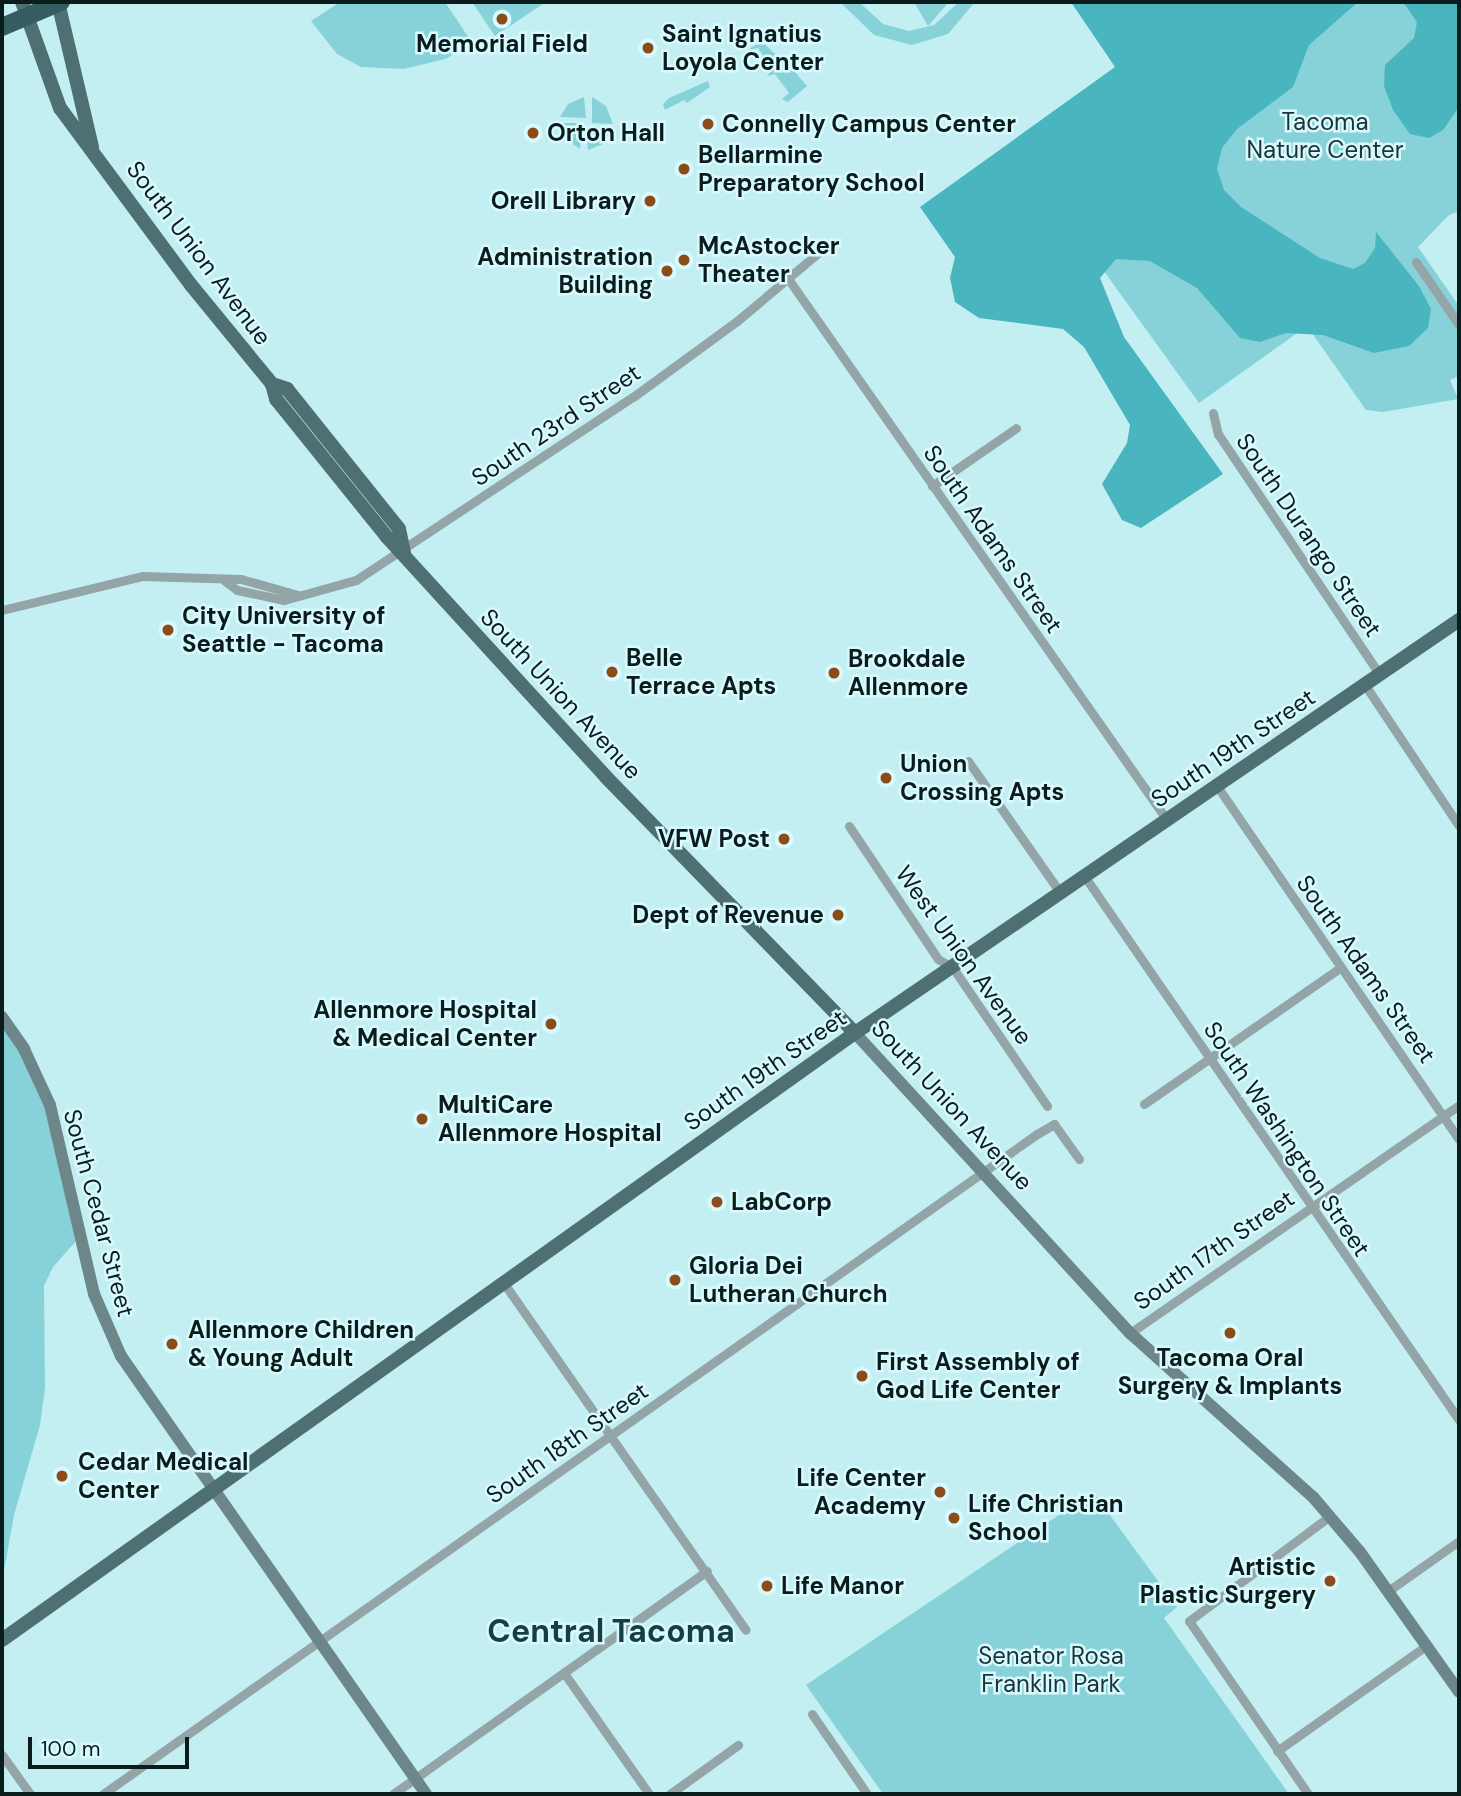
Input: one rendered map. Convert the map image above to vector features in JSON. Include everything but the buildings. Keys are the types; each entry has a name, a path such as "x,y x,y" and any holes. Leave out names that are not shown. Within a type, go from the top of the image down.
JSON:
{"highway":[{"path":"2,27 24,9 59,2"}],"main road":[{"name":"South Union Avenue","path":"59,2 92,148"},
{"name":"South Union Avenue","path":"24,9 60,108 191,285 272,384 276,399 387,537 404,552 606,778 855,1033 1129,1333 1279,1465 1330,1516 1388,1591 1459,1692"},
{"name":"South 19th Street","path":"2,1640 855,1033 1459,620"},
{"name":"South Cedar Street","path":"2,1017 23,1049 50,1105 94,1294 110,1336 140,1387 426,1794"}],"street":[{"name":"South 23rd Street","path":"2,610 124,578 195,576 225,581 254,581 298,595 342,586 404,552 633,397 789,280 818,253"},
{"path":"1416,262 1459,325"},
{"name":"South Adams Street","path":"789,280 1167,820"},
{"name":"South Durango Street","path":"1213,413 1218,434 1380,675"},
{"path":"932,486 1016,428"},
{"path":"1365,685 1459,826"},
{"path":"968,761 1061,894"},
{"name":"South Adams Street","path":"1217,786 1459,1139"},
{"name":"West Union Avenue","path":"849,826 938,958 953,968 1047,1106"},
{"name":"South Washington Street","path":"1085,877 1309,1207 1459,1420"},
{"path":"1144,1104 1340,968"},
{"name":"South 17th Street","path":"1129,1333 1459,1105"},
{"name":"South 18th Street","path":"103,1794 1054,1124 1079,1159"},
{"path":"503,1282 746,1630"},
{"path":"1308,1794 1189,1621 1316,1530 1330,1516"},
{"path":"1388,1591 1459,1541"},
{"path":"393,1794 707,1571"},
{"path":"1277,1751 1427,1645"},
{"path":"564,1673 649,1794"},
{"path":"812,1714 867,1794"},
{"path":"670,1794 738,1745"},
{"path":"2,1755 30,1794"}],"green space":[{"path":"340,2 445,2 473,44 445,59 404,69 361,67 337,54 311,21"},
{"name":"Memorial Field","path":"472,2 546,2 495,36"},
{"path":"840,2 859,2 883,24 909,31 934,25 959,2 975,2 948,34 912,45 874,35"},
{"path":"914,2 949,2 928,26"},
{"name":"Tacoma Nature Center","path":"1071,2 1459,2 1459,211 1449,215 1418,247 1459,306 1459,376 1450,380 1458,399 1383,412 1366,410 1307,326 1199,403 1101,267 1205,194"},
{"path":"768,36 763,43 786,63 794,58 790,66 807,86 788,102 782,99 789,93 775,74 767,76 773,69 758,48 748,50"},
{"path":"708,81 710,87 687,103 684,100 665,110 663,104 669,98"},
{"path":"584,97 586,118 560,117 568,104"},
{"path":"592,97 606,106 613,124 592,123"},
{"path":"560,123 582,123 580,149 563,137"},
{"path":"592,126 612,130 603,144 588,150 586,128"},
{"path":"2,1017 50,1105 76,1241 53,1267 44,1286 45,1388 40,1425 14,1515 2,1582"},
{"name":"Senator Rosa Franklin Park","path":"1093,1492 1177,1607 1164,1618 1289,1794 883,1794 806,1685"}],"shaded area":[{"path":"1071,2 1358,2 1309,45 1293,87 1237,129 1222,148 1217,169 1224,190 1241,207 1320,258 1353,269 1365,263 1375,248 1376,232 1419,286 1431,309 1428,328 1409,346 1374,353 1323,335 1286,333 1260,342 1240,338 1197,288 1150,261 1116,259 1100,278 1124,337 1223,474 1141,528 1122,520 1102,484 1127,443 1130,425 1084,347 1063,329 979,318 955,302 950,278 955,257 920,207 1115,67"},
{"path":"1403,2 1459,2 1459,107 1443,130 1429,138 1410,134 1393,110 1384,86 1385,65 1414,38 1417,22"}],"place":[{"name":"Memorial Field","path":"502,19"},
{"name":"Saint Ignatius Loyola Center","path":"648,48"},
{"name":"Connelly Campus Center","path":"708,124"},
{"name":"Orton Hall","path":"533,133"},
{"name":"Bellarmine Preparatory School","path":"684,169"},
{"name":"Orell Library","path":"650,201"},
{"name":"McAstocker Theater","path":"684,260"},
{"name":"Administration Building","path":"667,271"},
{"name":"City University of Seattle - Tacoma","path":"168,630"},
{"name":"Belle Terrace Apts","path":"612,672"},
{"name":"Brookdale Allenmore","path":"834,673"},
{"name":"Union Crossing Apts","path":"886,778"},
{"name":"VFW Post","path":"784,839"},
{"name":"Dept of Revenue","path":"838,915"},
{"name":"Allenmore Hospital & Medical Center","path":"551,1024"},
{"name":"MultiCare Allenmore Hospital","path":"422,1119"},
{"name":"LabCorp","path":"717,1202"},
{"name":"Gloria Dei Lutheran Church","path":"675,1280"},
{"name":"Tacoma Oral Surgery & Implants","path":"1230,1333"},
{"name":"Allenmore Children & Young Adult","path":"172,1344"},
{"name":"First Assembly of God Life Center","path":"862,1376"},
{"name":"Cedar Medical Center","path":"62,1476"},
{"name":"Life Center Academy","path":"940,1492"},
{"name":"Life Christian School","path":"954,1518"},
{"name":"Artistic Plastic Surgery","path":"1330,1581"},
{"name":"Life Manor","path":"767,1586"}],"district":[{"name":"Central Tacoma","path":"611,1631"}]}
